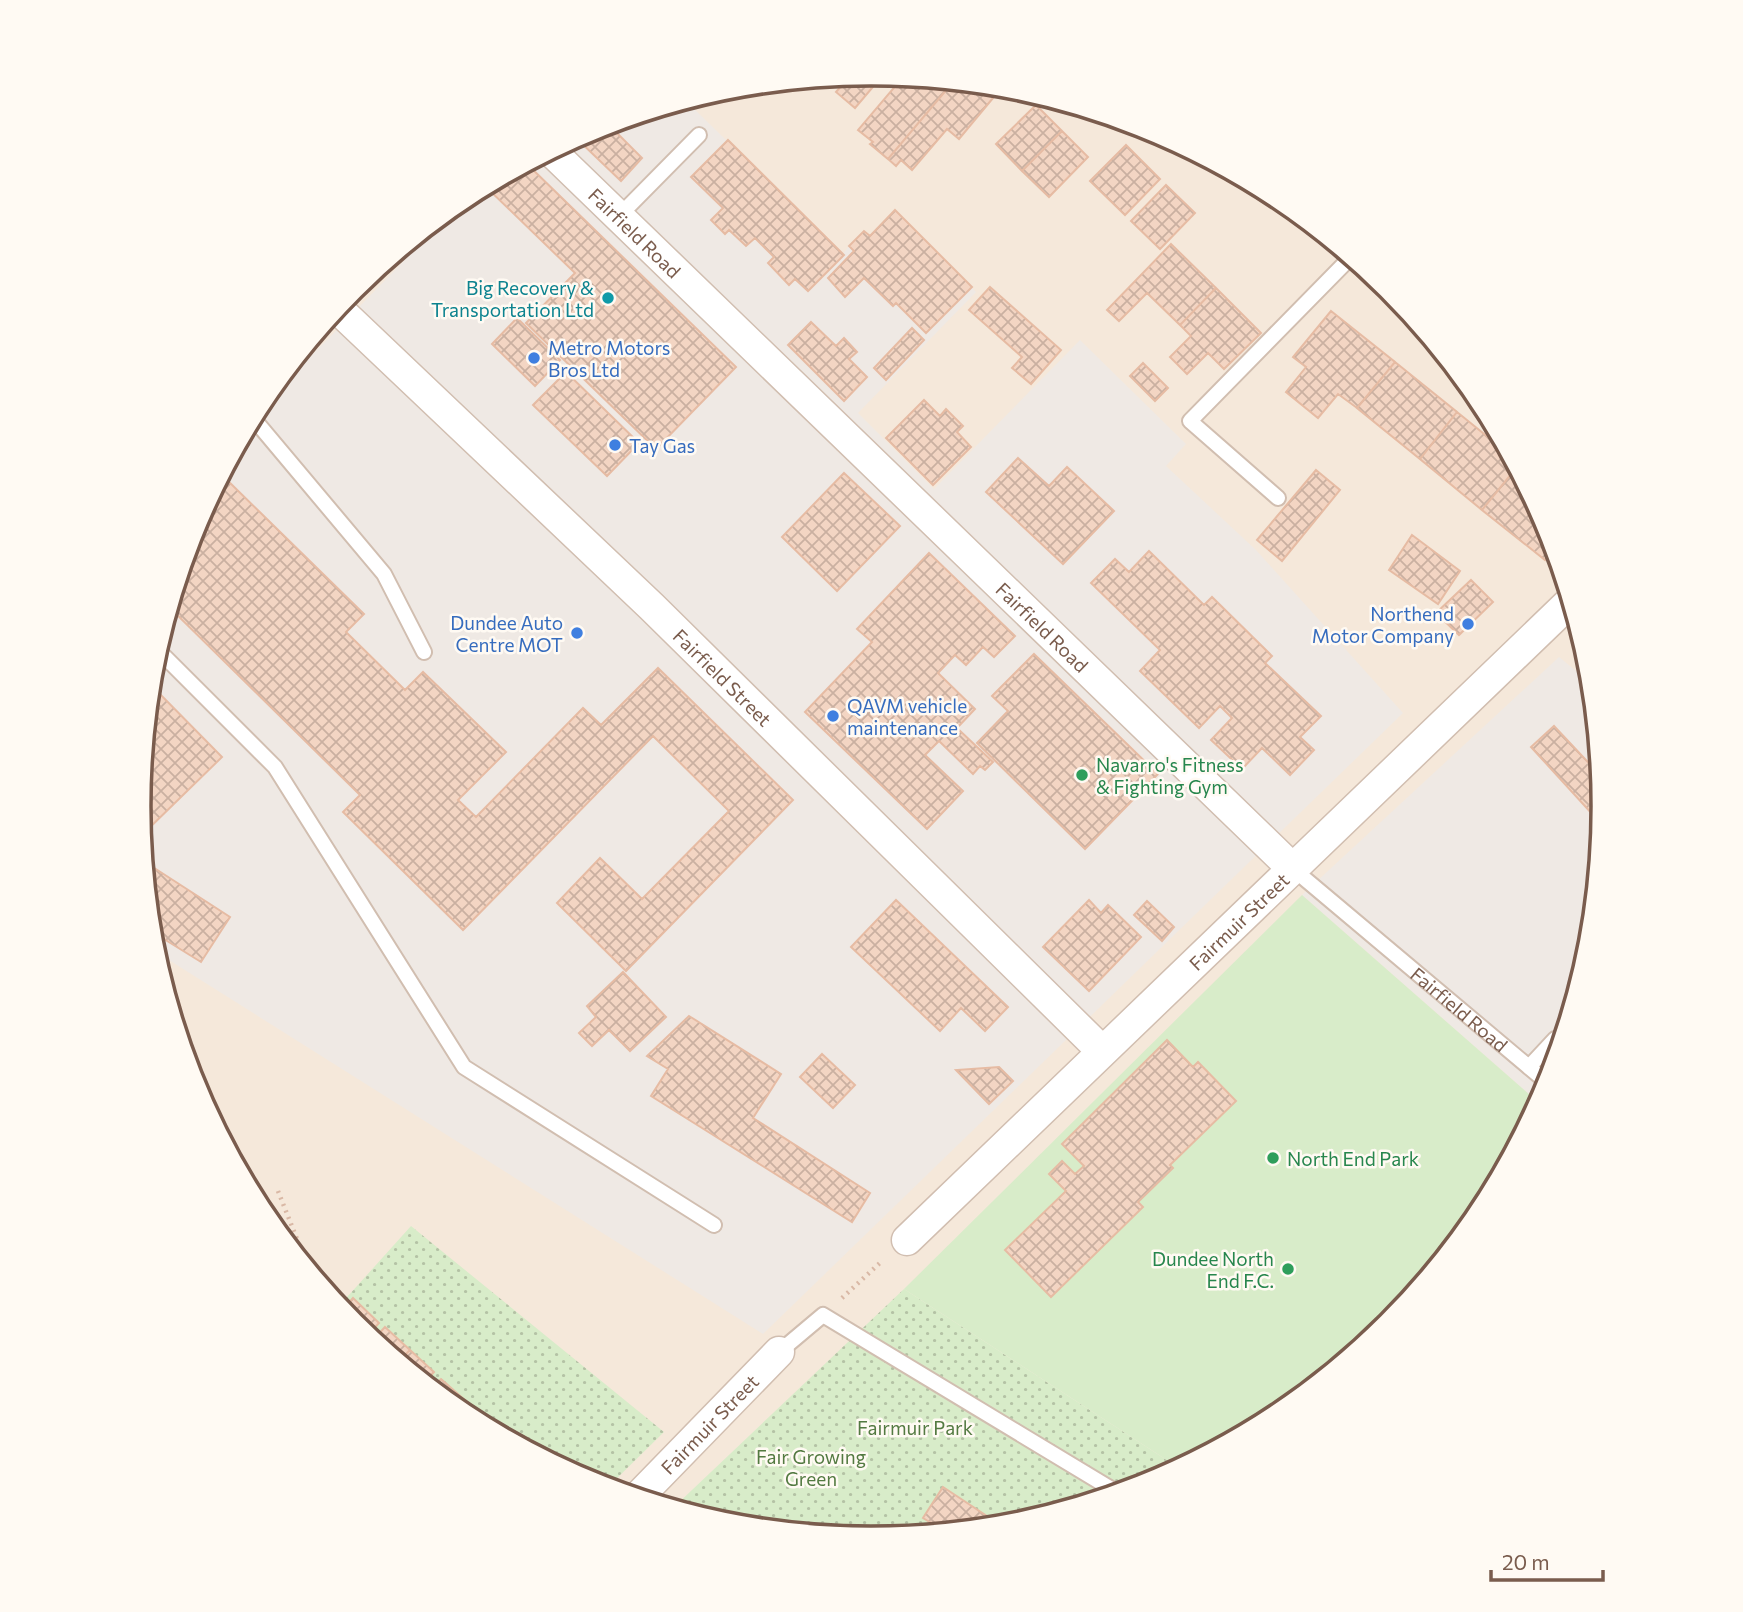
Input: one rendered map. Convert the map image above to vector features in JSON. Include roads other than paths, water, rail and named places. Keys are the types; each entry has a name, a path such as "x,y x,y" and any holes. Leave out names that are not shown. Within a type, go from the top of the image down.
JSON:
{"street":[{"name":"Fairfield Road","path":"559,157 1292,868"},
{"name":"Fairfield Street","path":"345,315 652,607 1102,1051"},
{"name":"Fairmuir Street","path":"906,1240 1564,608"},
{"name":"Fairmuir Street","path":"645,1490 779,1352"}],"lane":[{"path":"619,216 698,135"},
{"path":"1279,498 1190,421 1345,263"},
{"path":"260,427 384,573 424,652"},
{"path":"167,659 275,767 464,1067 714,1225"},
{"name":"Fairfield Road","path":"1292,868 1539,1076"},
{"path":"1529,1067 1553,1042"},
{"path":"779,1352 823,1315 1107,1486"}],"place":[{"name":"Big Recovery & Transportation Ltd","path":"608,298"},
{"name":"Metro Motors Bros Ltd","path":"534,358"},
{"name":"Tay Gas","path":"615,445"},
{"name":"Northend Motor Company","path":"1468,624"},
{"name":"Dundee Auto Centre MOT","path":"577,633"},
{"name":"QAVM vehicle maintenance","path":"833,716"},
{"name":"Navarro's Fitness & Fighting Gym","path":"1082,775"},
{"name":"North End Park","path":"1273,1158"},
{"name":"Dundee North End F.C.","path":"1288,1269"}],"park label":[{"name":"Fairmuir Park","path":"915,1427"},
{"name":"Fair Growing Green","path":"811,1467"}]}
